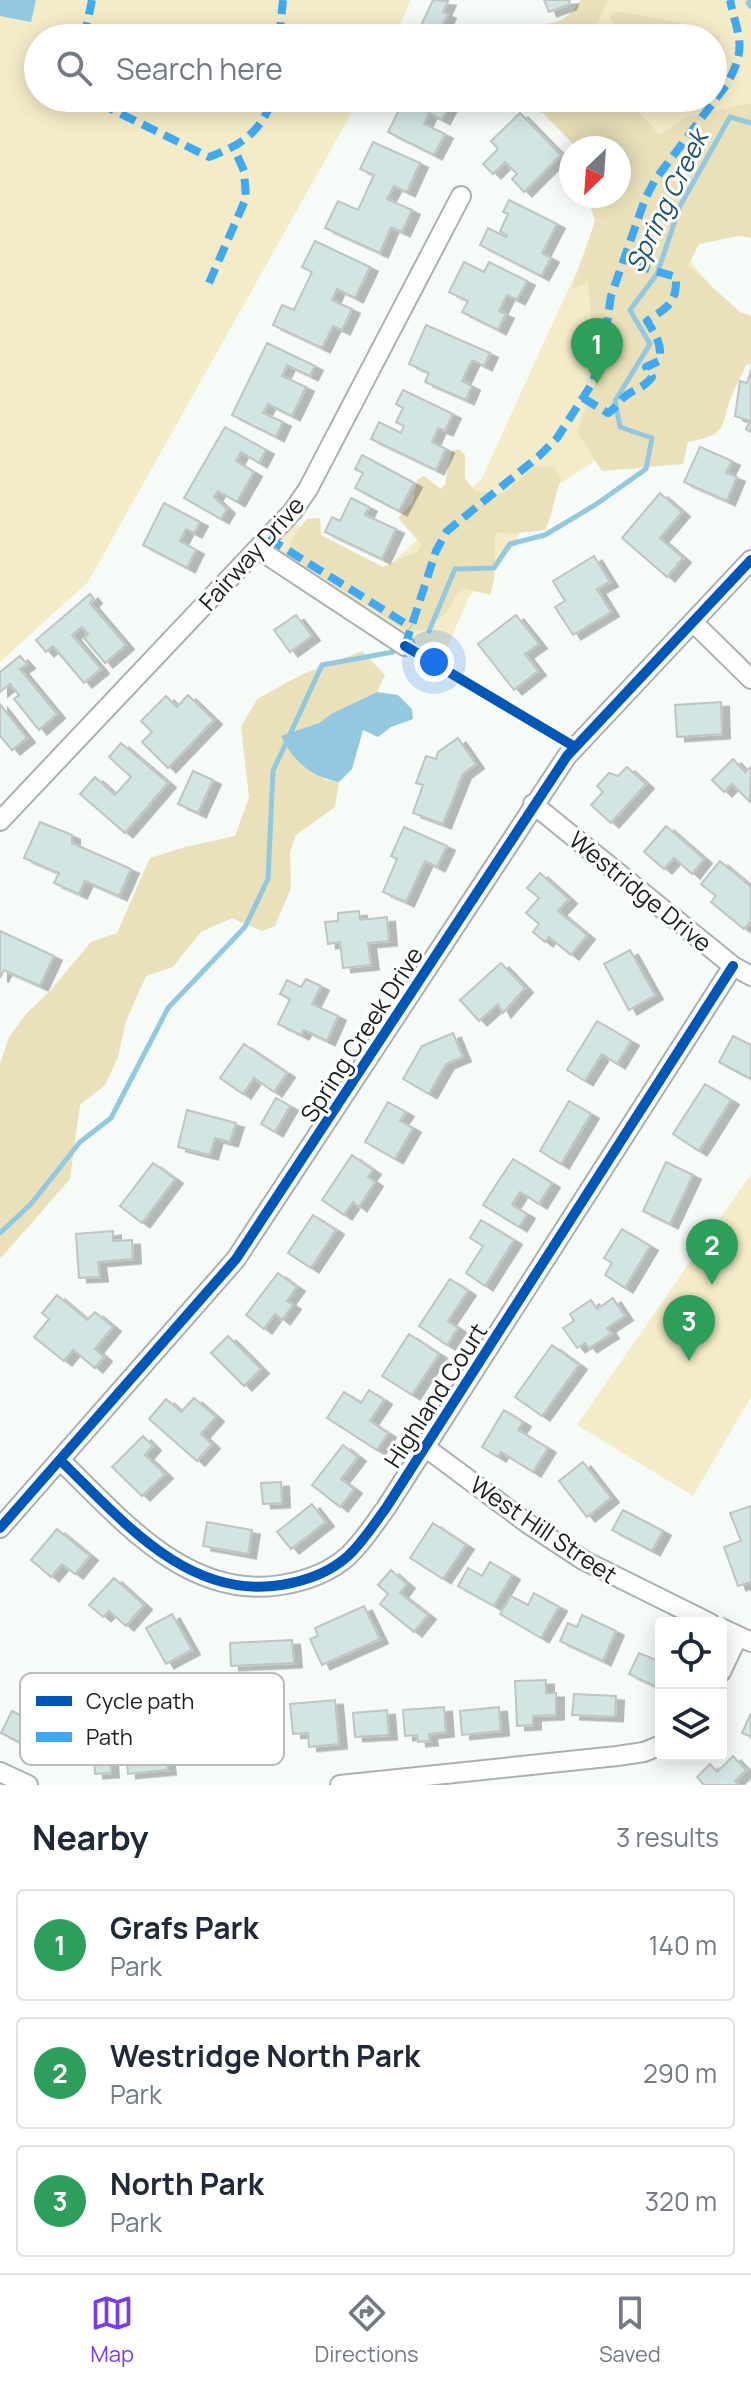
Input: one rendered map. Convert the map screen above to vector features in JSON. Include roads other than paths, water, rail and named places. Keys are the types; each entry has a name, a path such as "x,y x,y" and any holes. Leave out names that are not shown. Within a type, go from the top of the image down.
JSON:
{"street":[{"name":"Fairway Drive","path":"0,821 293,511 308,489 461,196"},
{"path":"258,549 405,646"},
{"name":"Spring Creek Drive","path":"0,1528 236,1259 567,756 751,560"},
{"path":"694,623 751,679"},
{"name":"Westridge Drive","path":"533,804 733,966 751,976"},
{"name":"Highland Court","path":"60,1460 126,1524 173,1562 215,1582 259,1587 291,1584 321,1575 347,1556 386,1508 733,966"},
{"name":"West Hill Street","path":"425,1447 527,1523 583,1560 698,1617"},
{"path":"727,1658 737,1635"},
{"path":"340,1785 617,1756 655,1747"},
{"path":"0,1772 24,1784"}],"water":[{"path":"0,0 36,0 31,22 0,16"},
{"path":"377,692 398,695 412,709 413,719 391,727 378,737 363,730 352,769 339,782 320,776 304,766 291,753 281,736 319,723"}],"waterway":[{"name":"Spring Creek","path":"751,0 748,3 751,7"},
{"name":"Spring Creek","path":"429,631 455,569 494,568 510,544 545,535 646,469 652,438 620,427 615,401 650,344 630,310 657,274 680,206 730,117 751,123"},
{"name":"Spring Creek","path":"0,1233 31,1204 80,1142 111,1118 168,1008 245,927 268,879 273,771 322,665 393,652"}],"place":[{"name":"Grafs Park","path":"597,384"},
{"name":"Westridge North Park","path":"712,1285"},
{"name":"North Park","path":"689,1361"}]}
